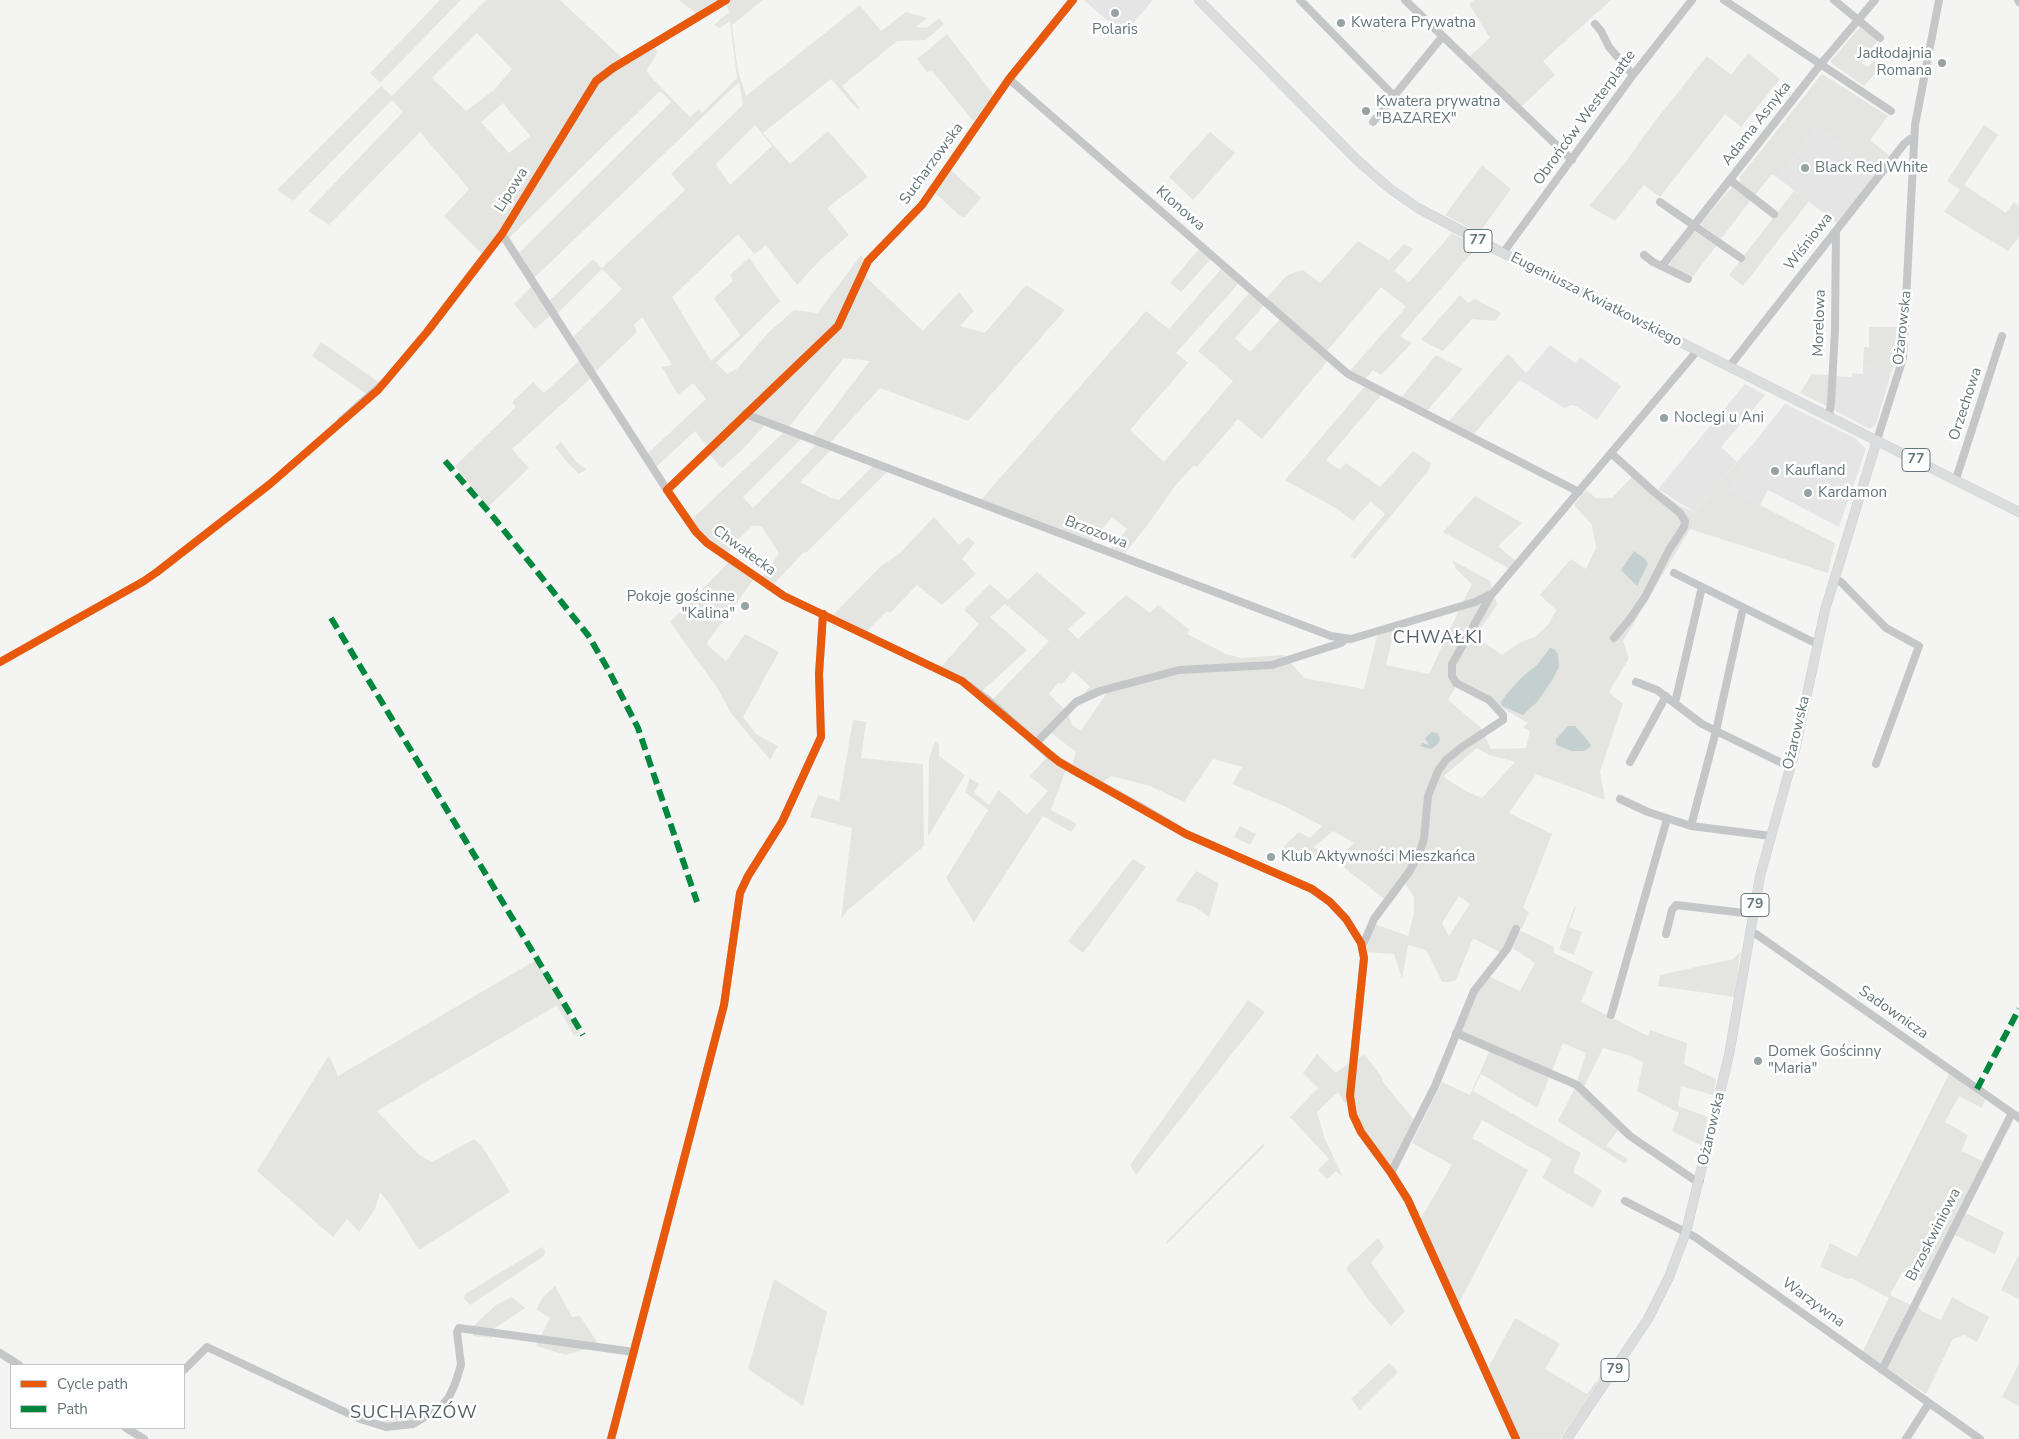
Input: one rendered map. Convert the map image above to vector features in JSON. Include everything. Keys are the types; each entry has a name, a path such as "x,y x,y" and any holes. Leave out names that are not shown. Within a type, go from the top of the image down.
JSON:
{"main road":[{"name":"Eugeniusza Kwiatkowskiego","path":"1199,0 1342,146 1381,181 1429,214 1728,367 2019,512"},
{"name":"Ożarowska","path":"1567,1439 1648,1319 1669,1277 1686,1232 1700,1181 1729,1054 1753,914 1771,836 1790,767 1834,579 1877,440"}],"street":[{"name":"Lipowa","path":"341,421 390,376 427,332 502,234 596,81 613,68 726,0"},
{"name":"Sucharzowska","path":"667,490 838,326 868,261 922,205 1008,79 1073,0"},
{"path":"1300,0 1394,96"},
{"path":"1405,0 1572,160"},
{"name":"Obrońców Westerplatte","path":"1503,253 1634,75 1692,0"},
{"path":"1724,0 1891,111"},
{"path":"1834,0 1880,38"},
{"name":"Adama Asnyka","path":"1662,266 1820,65 1875,0"},
{"name":"Ożarowska","path":"1877,440 1897,380 1906,338 1914,138 1939,0"},
{"path":"1595,24 1603,33 1609,48 1634,75"},
{"path":"1372,122 1442,37"},
{"name":"Klonowa","path":"1008,79 1353,376 1579,492"},
{"name":"Wiśniowa","path":"1728,367 1904,144 1914,138"},
{"path":"1730,180 1774,214"},
{"path":"1660,202 1741,258"},
{"name":"Morelowa","path":"1829,416 1834,330 1836,230"},
{"name":"Chwałecka","path":"502,234 667,490 696,532 707,543 784,596 962,680 1059,762 1078,773 1186,834 1312,888 1346,918 1362,947"},
{"path":"1644,255 1688,279"},
{"name":"Orzechowa","path":"1956,479 2002,336"},
{"path":"1516,1439 1408,1200 1362,1132 1353,1115 1350,1096 1364,958 1362,947 1374,919 1409,872 1419,854 1424,839 1428,796 1438,771 1456,751 1503,720 1503,715 1489,700 1456,683 1452,676 1452,664 1491,595 1697,351"},
{"name":"Brzozowa","path":"745,414 1331,636 1346,639"},
{"path":"1611,453 1680,513 1685,521 1684,527 1668,550 1645,597 1614,638"},
{"path":"1674,573 1818,643"},
{"path":"1834,579 1841,582 1886,628 1918,646 1876,764"},
{"path":"1676,703 1702,587"},
{"path":"1036,743 1076,702 1100,691 1179,670 1272,665 1341,643 1346,639 1356,638 1475,602 1491,595"},
{"path":"1690,826 1716,731 1743,608"},
{"path":"610,1439 724,1005 740,893 748,876 782,822 821,737 819,674 823,614"},
{"path":"1636,682 1666,696 1702,724 1790,767"},
{"path":"1630,762 1666,696"},
{"path":"1620,800 1690,826 1771,836"},
{"path":"1611,1015 1667,819"},
{"path":"1666,934 1672,910 1676,905 1753,914"},
{"path":"1391,1173 1435,1086 1474,991 1507,949 1516,929"},
{"name":"Sadownicza","path":"1750,932 1756,934 2019,1118"},
{"path":"1456,1034 1577,1085 1630,1136 1693,1179 1700,1181"},
{"name":"Brzoskwiniowa","path":"1882,1370 2012,1113"},
{"name":"Warzywna","path":"1625,1201 1682,1232 1686,1232 1760,1282 1980,1439"},
{"path":"185,1369 207,1346 333,1406 386,1427 412,1424 442,1406 449,1397 461,1365 456,1332 459,1328 634,1352"},
{"path":"0,1353 17,1364"},
{"path":"1906,1439 1929,1403"},
{"path":"129,1429 144,1439"}],"shaded area":[{"path":"440,0 461,0 380,83 370,73"},
{"path":"486,0 560,0 623,59 607,70 499,232 482,254 444,216 469,189 420,132 329,225 308,211 403,112 392,100 293,201 277,190 381,86 392,96","holes":["477,33 512,69 494,90 466,111 432,78","503,103 530,136 509,153 481,122"]},
{"path":"679,0 722,0 698,15"},
{"path":"731,0 763,0 732,25 738,71 746,96 860,5 881,31 906,12 927,18 916,27 927,28 939,18 944,24 926,40 897,41 842,86 860,108 858,110 831,79 763,133 790,164 828,131 868,177 827,208 849,235 822,258 797,285 766,245 754,254 738,234 672,297 711,361 740,335 714,298 733,281 730,275 749,258 780,301 716,363 727,374 738,368 768,333 794,310 818,313 861,255 865,261 841,316 832,327 708,447 695,431 656,467 647,454 706,399 693,383 678,395 662,367 672,365 642,317 634,325 637,332 595,372 573,337 622,289 602,269 557,314 549,301 593,259 602,268 685,190 671,174 743,105 739,82 534,278 519,253 671,102 660,91 509,238 506,230 597,84 610,73 655,46 657,53 647,70 649,75 690,117 699,109 702,113 737,78 730,21 720,28 714,25 729,12 726,4","holes":["755,125 772,146 730,185 716,164"]},
{"path":"1084,0 1153,0 1123,35"},
{"path":"1474,0 1611,0 1543,61 1555,75 1521,107 1469,57 1490,38 1469,4"},
{"path":"1860,27 1878,40 1861,63 1868,67 1874,61 1882,66 1864,86 1830,62"},
{"path":"947,34 993,94 974,122 932,71 927,72 917,59"},
{"path":"1748,53 1780,79 1741,127 1725,114 1660,197 1644,185 1615,221 1589,206 1628,159 1652,125 1707,56 1731,75"},
{"path":"1822,74 1888,116 1870,140 1890,156 1876,174 1817,126 1778,178 1772,174 1755,195 1740,182 1740,177"},
{"path":"1984,125 1998,135 1964,185 2006,213 2014,202 2019,206 2019,237 2008,251 1944,212 1960,190 1947,181"},
{"path":"1817,126 1876,174 1838,224 1778,178"},
{"path":"1210,132 1235,153 1193,200 1169,177"},
{"path":"1482,165 1511,189 1479,233 1445,215"},
{"path":"951,170 981,198 964,218 935,193"},
{"path":"1732,187 1751,200 1721,239 1700,224"},
{"path":"1794,191 1809,201 1743,286 1729,275"},
{"path":"1694,231 1716,246 1691,279 1668,266"},
{"path":"1452,233 1478,246 1400,336 1412,343 1381,375 1373,370 1364,380 1349,372 1406,307 1381,287 1327,351 1266,299 1286,276 1296,272 1303,270 1320,283 1358,241 1389,260 1404,244 1413,249 1394,271 1409,282"},
{"path":"1200,248 1212,258 1181,292 1170,283"},
{"path":"1223,267 1240,282 1176,353 1188,363 1130,430 1164,462 1233,381 1198,351 1250,292 1265,304 1235,338 1250,352 1281,318 1330,358 1262,439 1238,419 1197,467 1194,465 1175,486 1125,553 1110,549 1127,529 1112,517 1091,542 980,501 1146,311 1169,329"},
{"path":"865,276 923,331 959,292 974,311 960,326 985,333 1026,285 1065,310 968,421 880,388 828,445 811,438 870,361 844,358 787,429 749,414 833,334"},
{"path":"533,285 551,315 535,329 514,304"},
{"path":"1460,295 1468,303 1475,299 1501,313 1495,321 1472,319 1443,351 1421,340"},
{"path":"1869,327 1903,327 1899,354 1891,373 1863,365 1864,347 1869,347"},
{"path":"321,342 380,383 368,395 312,356"},
{"path":"1550,345 1575,363 1580,357 1621,386 1597,420 1576,406 1571,405 1564,408 1520,380"},
{"path":"1508,354 1526,373 1474,434 1448,422"},
{"path":"1436,355 1463,369 1426,412 1401,398"},
{"path":"580,360 591,378 512,449 529,468 488,507 455,466 516,407 512,402 533,382 544,393"},
{"path":"1863,365 1891,373 1876,424 1870,429 1832,409 1834,376 1852,377 1852,373 1863,374"},
{"path":"1812,374 1829,375 1827,406 1800,393"},
{"path":"1745,384 1765,395 1721,447 1737,462 1694,512 1658,489"},
{"path":"1366,385 1382,394 1326,460 1340,470 1346,463 1380,487 1413,451 1431,463 1429,470 1355,559 1350,556 1385,514 1371,501 1353,521 1339,510 1285,480"},
{"path":"1785,404 1855,438 1866,449 1839,527 1768,490 1760,505 1730,490 1753,444"},
{"path":"746,418 764,426 722,468 709,454"},
{"path":"783,433 801,439 743,497 753,508 816,445 831,450 800,482 831,498 839,500 873,466 888,471 806,553 804,552 773,585 762,578 779,553 761,526 752,526 727,554 704,538 691,520"},
{"path":"561,442 577,463 587,469 579,474 567,462 555,447"},
{"path":"1753,444 1730,490 1835,543 1828,573 1690,529 1623,641 1629,658 1609,692 1623,704 1600,771 1605,800 1536,774 1509,813 1552,834 1523,908 1529,912 1522,928 1516,928 1501,953 1473,938 1456,980 1449,982 1442,982 1426,950 1408,945 1402,979 1394,954 1366,952 1374,924 1408,936 1414,914 1414,897 1404,882 1425,848 1433,782 1447,762 1484,735 1491,749 1526,748 1530,731 1523,728 1528,723 1458,682 1454,667 1494,594 1497,605 1475,636 1502,655 1519,643 1535,637 1549,624 1556,610 1540,595 1571,559 1586,569 1596,548 1592,525 1574,505 1586,490 1596,498 1612,498 1633,476 1649,491 1657,489 1680,506 1694,512","holes":["1477,748 1489,755 1515,762 1482,798 1466,791 1444,776","1459,896 1470,904 1449,936 1442,923"]},
{"path":"1475,496 1522,523 1498,546 1516,561 1510,569 1443,532"},
{"path":"934,517 959,545 968,537 975,543 962,559 976,574 942,605 917,585 890,613 887,611 867,631 833,615 880,567 900,553"},
{"path":"1634,551 1645,559 1648,564 1637,586 1621,570"},
{"path":"1452,560 1490,581 1493,591 1462,604 1472,584 1456,569"},
{"path":"729,562 754,579 706,644 726,661 745,634 779,652 743,717 756,734 778,746 770,760 731,713 718,689 670,622"},
{"path":"1037,572 1086,613 1068,629 1078,639 1126,595 1150,613 1158,605 1190,630 1187,634 1226,654 1241,658 1284,655 1304,678 1364,689 1379,628 1396,623 1386,665 1429,674 1460,608 1488,598 1452,661 1456,686 1448,700 1480,727 1482,731 1431,778 1423,838 1407,870 1384,899 1336,861 1354,843 1333,831 1314,847 1321,852 1308,864 1288,853 1283,847 1299,832 1310,838 1322,826 1284,806 1232,784 1242,767 1213,759 1184,802 1150,786 1111,776 1102,783 1072,766 1076,752 1050,732 1068,713 1072,725 1081,731 1108,691 1208,665 1082,695 1090,687 1073,671 1062,684 1058,683 1049,694 1064,709 1036,740 992,700 1049,641 1005,604 990,617 1027,650 982,691 966,679 941,667 979,624 964,610 990,584 1008,600"},
{"path":"1550,648 1554,649 1558,654 1559,667 1537,702 1523,715 1502,706 1501,702 1506,695 1521,678 1537,665"},
{"path":"853,720 866,722 861,758 923,764 924,846 848,910 841,919 852,828 810,817 818,795 839,801"},
{"path":"1568,726 1575,726 1591,746 1584,751 1572,751 1556,745 1556,739"},
{"path":"1432,732 1437,733 1440,738 1439,743 1431,749 1420,746 1422,743 1429,745 1425,738"},
{"path":"935,741 939,745 939,756 965,775 928,837 929,758"},
{"path":"1046,758 1066,770 1051,810 1077,824 1071,832 1043,816 974,922 946,878 988,810 965,792 970,778 979,784 974,793 989,805 999,790 1027,815 1048,791 1030,776"},
{"path":"1240,826 1256,834 1250,845 1234,837"},
{"path":"1133,859 1146,867 1083,953 1068,941"},
{"path":"1196,871 1219,883 1209,917 1195,907 1175,901"},
{"path":"1576,907 1569,927 1582,932 1574,955 1559,949"},
{"path":"1519,930 1554,947 1554,953 1593,972 1581,1002 1648,1036 1650,1030 1687,1043 1684,1064 1716,1079 1713,1095 1681,1086 1678,1106 1708,1117 1702,1146 1672,1131 1679,1113 1637,1091 1643,1062 1628,1055 1603,1048 1584,1087 1577,1082 1586,1053 1563,1043 1537,1108 1481,1074 1473,1091 1581,1153 1573,1172 1602,1190 1593,1208 1542,1178 1552,1159 1482,1120 1472,1138 1528,1170 1458,1305 1420,1220 1452,1165 1412,1143 1442,1082 1470,1095 1491,1048 1459,1032 1477,992 1488,976 1520,991 1535,963 1511,947"},
{"path":"1740,952 1735,997 1658,986 1660,975 1733,959"},
{"path":"536,960 580,1032 574,1036 557,1005 377,1111 419,1155 432,1162 474,1139 482,1146 510,1192 419,1250 390,1204 380,1192 375,1209 359,1232 347,1219 333,1237 257,1171 329,1055 338,1076"},
{"path":"1248,1000 1265,1012 1136,1175 1130,1165"},
{"path":"1317,1054 1336,1073 1350,1062 1346,1105 1338,1092 1317,1112 1325,1139 1343,1177 1336,1171 1327,1179 1318,1170 1329,1159 1290,1117 1318,1088 1303,1073"},
{"path":"1365,1055 1381,1076 1383,1082 1415,1121 1393,1169 1357,1120 1353,1101 1355,1059"},
{"path":"1949,1074 1985,1100 1982,1108 1959,1096 1945,1122 1968,1135 1961,1151 1983,1161 1923,1281 1902,1272 1890,1295 1911,1305 1882,1364 1862,1353 1889,1298 1851,1278 1847,1279 1820,1267 1830,1243 1857,1257"},
{"path":"1576,1086 1619,1129 1606,1146 1628,1159 1625,1164 1558,1121"},
{"path":"1263,1144 1265,1145 1167,1244 1166,1242"},
{"path":"1968,1214 2004,1232 1995,1254 1955,1235 1965,1215"},
{"path":"1378,1238 1384,1247 1371,1263 1405,1311 1391,1326 1371,1303 1346,1268"},
{"path":"542,1247 545,1250 544,1256 470,1305 464,1298 465,1294"},
{"path":"2019,1254 2019,1299 2001,1290"},
{"path":"774,1279 827,1312 803,1406 748,1369"},
{"path":"555,1286 572,1317 580,1316 599,1345 566,1355 536,1346 550,1318 536,1309 544,1296"},
{"path":"512,1297 525,1308 493,1329 492,1338 473,1336 471,1328 496,1305"},
{"path":"1952,1297 1989,1317 1977,1342 1964,1335 1953,1339 1926,1394 1887,1368 1919,1306 1921,1311 1941,1320"},
{"path":"1515,1318 1560,1344 1545,1369 1587,1394 1600,1376 1603,1378 1560,1439 1518,1439 1488,1368"},
{"path":"1389,1363 1398,1372 1360,1410 1351,1399"},
{"path":"2019,1363 2019,1406 2002,1397"},
{"path":"405,1405 426,1414 411,1421 389,1425 380,1423"}],"marked path":[{"path":"445,461 494,518 588,635 609,671 638,728 697,902"},
{"path":"331,618 583,1035"},
{"path":"1977,1089 2019,1009"}],"cycle path":[{"path":"0,662 157,572 270,484 378,390 427,332 502,234 596,81 613,68 726,0"},
{"path":"1073,0 1009,79 922,205 868,261 838,326 667,490 696,532 707,543 784,596 962,681 1059,762 1186,834 1312,889 1330,902 1346,919 1361,943 1364,958 1350,1096 1353,1115 1361,1132 1408,1200 1516,1439"},
{"path":"611,1439 724,1005 740,893 748,876 782,822 821,737 819,674 823,614"}],"place":[{"name":"Polaris","path":"1115,13"},
{"name":"Kwatera Prywatna","path":"1341,23"},
{"name":"Jadłodajnia Romana","path":"1942,63"},
{"name":"Kwatera prywatna \"BAZAREX\"","path":"1366,111"},
{"name":"Black Red White","path":"1805,168"},
{"name":"Noclegi u Ani","path":"1664,418"},
{"name":"Kaufland","path":"1775,471"},
{"name":"Kardamon","path":"1808,493"},
{"name":"Pokoje gościnne \"Kalina\"","path":"745,606"},
{"name":"Klub Aktywności Mieszkańca","path":"1271,857"},
{"name":"Domek Gościnny \"Maria\"","path":"1758,1061"}],"district":[{"name":"CHWAŁKI","path":"1438,639"},
{"name":"SUCHARZÓW","path":"414,1414"}]}
